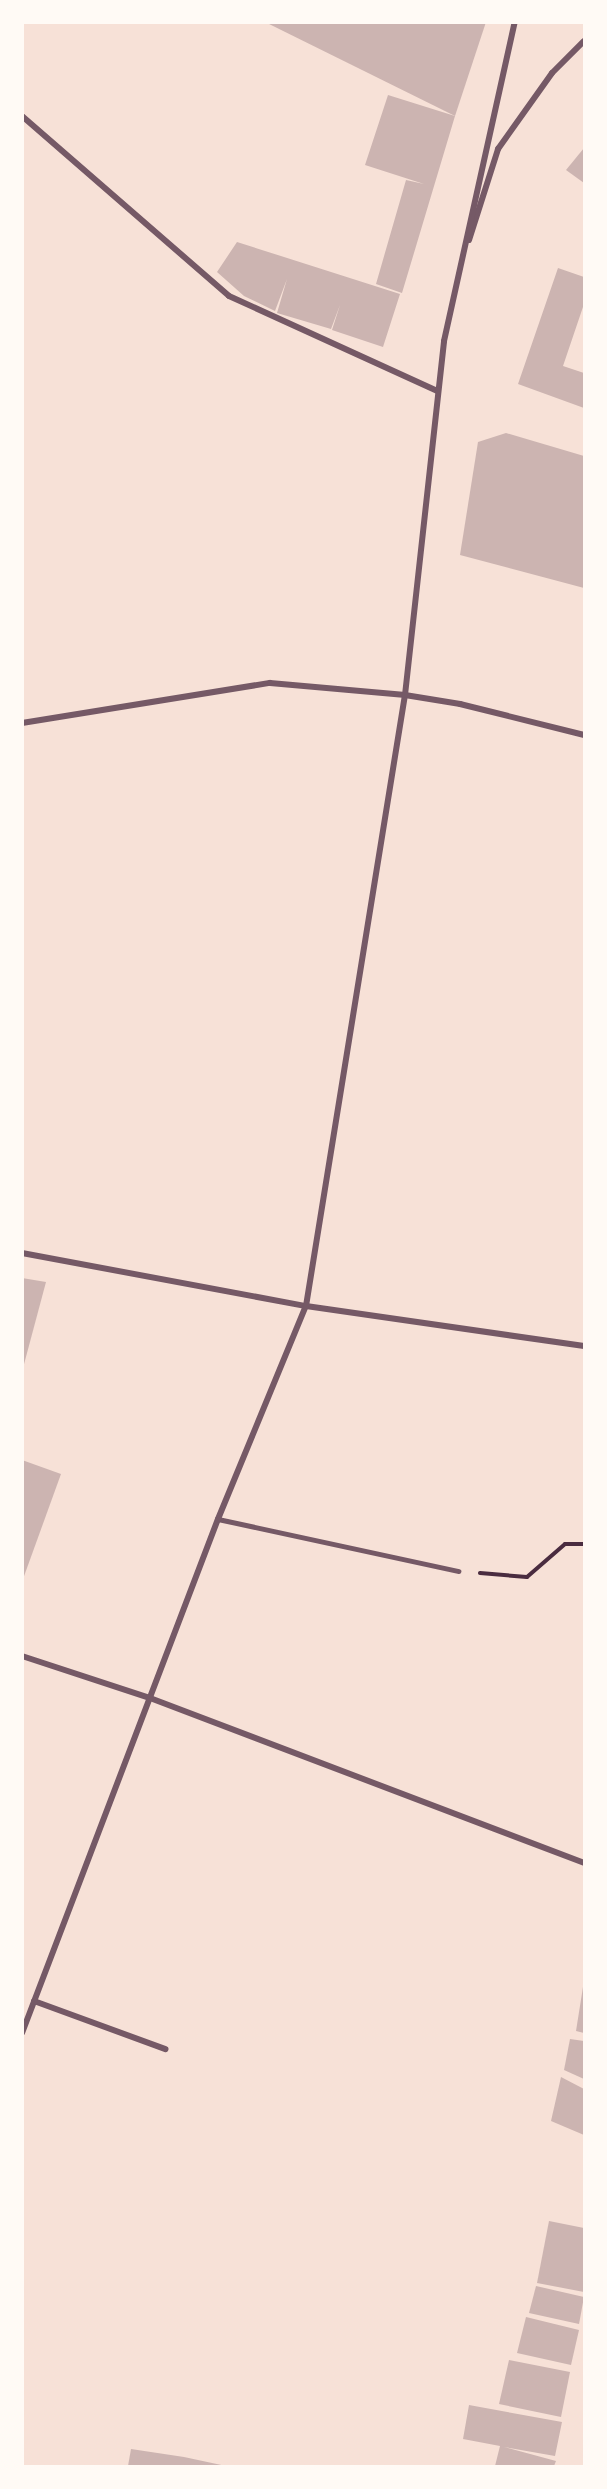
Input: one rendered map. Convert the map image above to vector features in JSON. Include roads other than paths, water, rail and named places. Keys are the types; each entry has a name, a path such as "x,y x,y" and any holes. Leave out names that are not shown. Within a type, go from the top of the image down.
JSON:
{"street":[{"path":"22,2033 218,1519 306,1306 405,695 437,391 453,292 515,22"},
{"path":"453,292 498,149 525,106 585,41"},
{"path":"22,116 229,296 437,391"},
{"path":"22,723 270,683 405,695 460,704 585,735"},
{"path":"22,1253 306,1306 585,1347"},
{"path":"22,1656 150,1698 585,1863"},
{"path":"34,2001 165,2049"}],"lane":[{"path":"218,1519 458,1571"}]}
